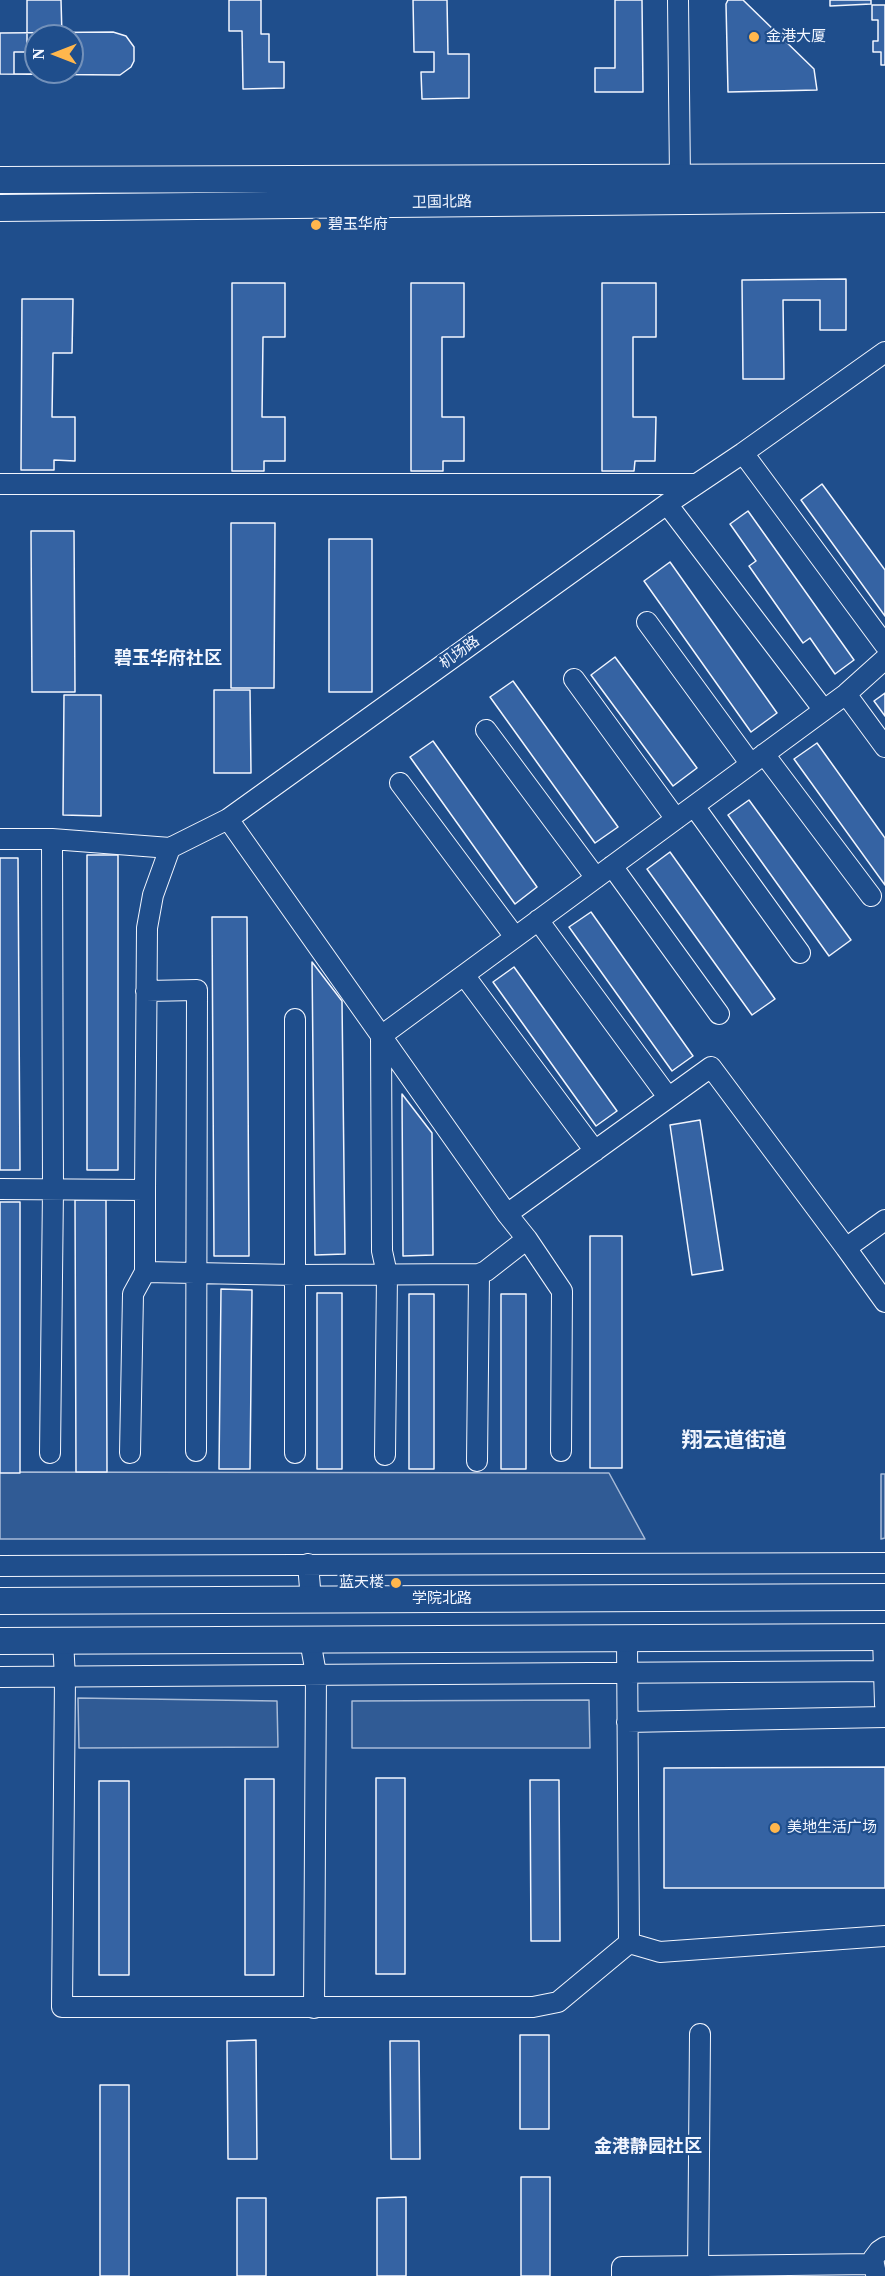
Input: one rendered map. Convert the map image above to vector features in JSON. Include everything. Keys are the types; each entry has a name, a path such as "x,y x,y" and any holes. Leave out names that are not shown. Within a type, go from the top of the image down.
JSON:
{"main road":[{"name":"卫国北路","path":"0,180 885,177"},
{"name":"卫国北路","path":"0,208 885,199"},
{"name":"学院北路","path":"0,1601 885,1597"},
{"path":"310,1640 311,1600"},
{"path":"0,1641 884,1637"}],"street":[{"path":"678,0 680,178"},
{"name":"机场路","path":"170,848 228,819 667,504 885,352"},
{"path":"743,453 885,645"},
{"path":"0,484 697,484"},
{"path":"667,504 823,709"},
{"path":"646,622 871,896"},
{"path":"381,1036 846,694 885,659"},
{"path":"574,679 676,819"},
{"path":"846,694 885,747"},
{"path":"486,730 719,1014"},
{"path":"400,783 515,937"},
{"path":"694,806 800,953"},
{"path":"228,819 562,1291 561,1451"},
{"path":"0,839 52,839 170,848 153,895 147,928 145,1272 133,1294 130,1453"},
{"path":"50,1453 53,1189 52,839"},
{"path":"538,921 668,1097"},
{"path":"464,975 595,1151"},
{"path":"146,991 196,990 196,1451"},
{"path":"295,1019 295,1453"},
{"path":"381,1036 381,1251 387,1274 384,1455"},
{"path":"507,1214 711,1067 885,1302"},
{"path":"0,1189 145,1190"},
{"path":"846,1248 885,1220"},
{"path":"145,1272 295,1275 479,1274 527,1239"},
{"path":"477,1461 479,1274"},
{"path":"0,1566 885,1563"},
{"path":"308,1564 311,1600"},
{"path":"884,1637 885,1705"},
{"path":"627,1639 629,1943"},
{"path":"310,1640 316,1674 314,2008"},
{"path":"63,1641 65,1677 62,2007 533,2007 558,2002 629,1943"},
{"path":"0,1677 884,1671"},
{"path":"627,1725 885,1717"},
{"path":"627,1725 885,1723"},
{"path":"629,1943 660,1952 885,1936"},
{"path":"698,2271 700,2034"},
{"path":"622,2276 622,2267 698,2271 875,2270 875,2254 885,2247"}],"shaded area":[{"path":"0,1472 609,1473 645,1539 0,1539"},
{"path":"881,1474 885,1474 885,1538 881,1539"},
{"path":"78,1698 277,1701 278,1747 79,1748"},
{"path":"589,1700 590,1748 352,1748 352,1701"}],"building":[{"path":"27,0 61,0 62,24 27,24"},
{"path":"229,0 261,0 261,34 269,34 269,62 284,62 284,88 243,89 242,31 229,31"},
{"path":"413,0 447,0 448,54 469,54 469,98 422,99 421,72 434,72 434,52 414,52"},
{"path":"615,0 642,0 643,92 595,92 595,68 615,68"},
{"name":"金港大厦","path":"728,0 743,0 814,69 817,90 728,92 726,4"},
{"path":"830,0 871,0 871,4 830,6"},
{"path":"872,5 885,5 885,65 881,65 881,52 873,52 873,41 878,41 878,20 872,20"},
{"path":"84,32 113,32 126,36 134,47 134,61 131,67 120,75 84,75"},
{"path":"0,33 24,33 24,74 0,74"},
{"path":"14,52 24,52 24,74 14,74"},
{"path":"846,279 846,330 820,330 820,300 783,300 784,379 743,379 742,280"},
{"path":"232,283 285,283 285,337 263,337 262,417 285,417 285,461 264,461 264,471 232,471"},
{"path":"411,283 464,283 464,337 442,337 442,417 464,417 464,461 443,461 443,471 411,471"},
{"path":"602,283 656,283 656,337 633,337 633,417 656,417 655,461 635,461 634,471 602,471"},
{"path":"22,299 73,299 72,353 53,353 52,417 75,417 75,461 54,460 54,470 21,470"},
{"path":"822,484 885,570 885,616 801,500"},
{"path":"748,511 854,660 835,674 810,638 803,643 749,566 756,561 730,524"},
{"path":"231,523 275,523 274,688 231,688"},
{"path":"31,531 74,531 75,692 32,692"},
{"path":"329,539 372,539 372,692 329,692"},
{"path":"670,562 777,713 751,732 644,581"},
{"path":"615,657 697,768 673,786 591,675"},
{"path":"513,681 618,827 595,843 490,697"},
{"path":"214,690 250,690 251,773 214,773"},
{"path":"885,693 885,716 874,701"},
{"path":"64,695 101,695 101,816 63,815"},
{"path":"433,741 537,887 515,904 410,757"},
{"path":"817,743 885,838 885,885 794,759"},
{"path":"749,800 851,940 829,956 728,815"},
{"path":"670,852 775,999 752,1015 647,869"},
{"path":"87,855 118,855 118,1170 87,1170"},
{"path":"0,858 18,858 20,1170 0,1170"},
{"path":"591,912 693,1056 672,1071 569,927"},
{"path":"212,917 247,917 249,1256 214,1256"},
{"path":"312,962 342,1001 345,1254 315,1255"},
{"path":"514,967 617,1111 596,1126 493,982"},
{"path":"402,1094 432,1133 433,1255 403,1256"},
{"path":"700,1120 723,1270 692,1275 670,1125"},
{"path":"75,1200 106,1200 107,1472 76,1472"},
{"path":"0,1202 20,1202 20,1473 0,1473"},
{"path":"590,1236 622,1236 622,1468 590,1468"},
{"path":"221,1289 252,1290 250,1469 219,1469"},
{"path":"317,1293 342,1293 342,1469 317,1469"},
{"path":"409,1294 434,1294 434,1469 409,1469"},
{"path":"501,1294 526,1294 526,1469 501,1469"},
{"name":"美地生活广场","path":"885,1767 885,1888 664,1888 664,1768"},
{"path":"376,1778 405,1778 405,1974 376,1974"},
{"path":"245,1779 274,1779 274,1975 245,1975"},
{"path":"530,1780 559,1780 560,1941 531,1941"},
{"path":"99,1781 129,1781 129,1975 99,1975"},
{"path":"520,2035 549,2035 549,2129 520,2129"},
{"path":"256,2040 257,2159 228,2159 227,2041"},
{"path":"390,2041 419,2041 420,2159 391,2159"},
{"path":"100,2085 129,2085 129,2276 100,2276"},
{"path":"521,2177 550,2177 550,2276 521,2276"},
{"path":"406,2197 406,2276 377,2276 377,2198"},
{"path":"237,2198 266,2198 266,2276 237,2276"}],"place":[{"name":"金港大厦","path":"754,37"},
{"name":"碧玉华府","path":"316,225"},
{"name":"蓝天楼","path":"396,1583"},
{"name":"美地生活广场","path":"775,1828"}],"district":[{"name":"碧玉华府社区","path":"168,659"},
{"name":"翔云道街道","path":"734,1442"},
{"name":"金港静园社区","path":"648,2147"}]}
